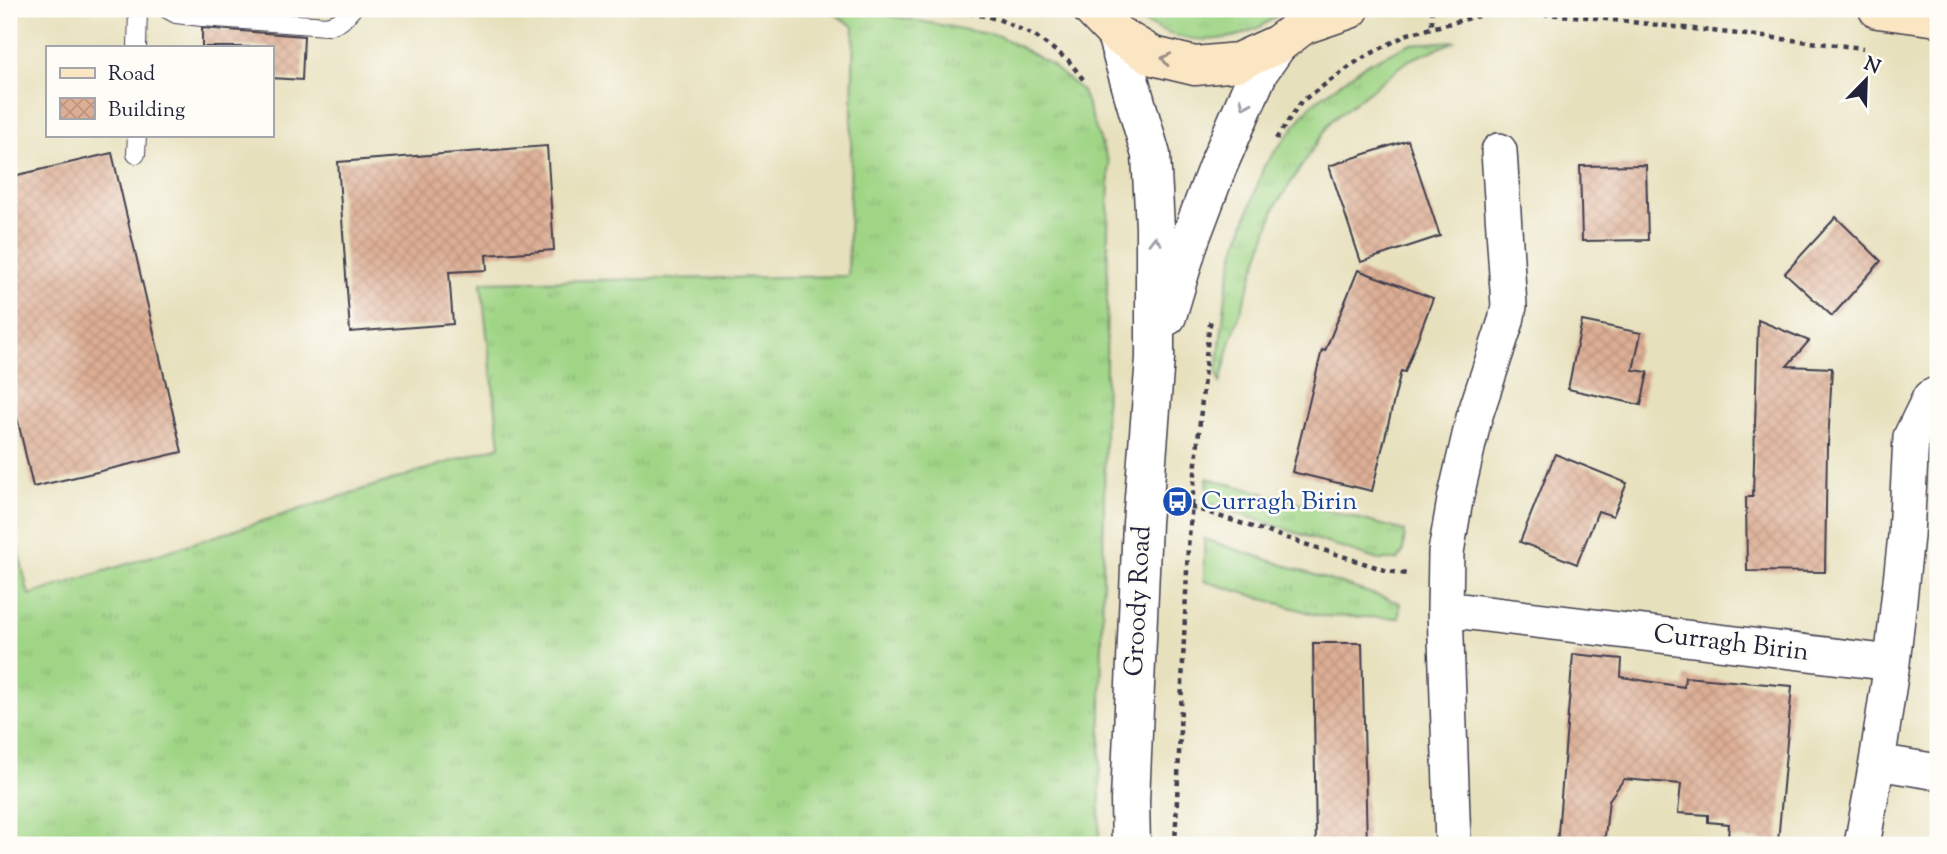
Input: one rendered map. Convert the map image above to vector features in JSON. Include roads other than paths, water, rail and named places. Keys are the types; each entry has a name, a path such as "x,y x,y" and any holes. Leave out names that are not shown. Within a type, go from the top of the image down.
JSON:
{"main road":[{"path":"1104,22 1153,56 1195,66 1238,62 1299,26 1350,9"},
{"path":"1878,9 1938,17"}],"street":[{"path":"1104,22 1151,155 1155,227 1154,358"},
{"path":"1154,358 1189,242 1217,168 1259,72 1299,26"},
{"path":"1453,845 1446,552 1462,465 1474,418 1506,321 1508,306 1499,151"},
{"name":"Groody Road","path":"1131,845 1130,801 1142,523 1154,358"},
{"path":"1862,845 1892,663 1906,536 1911,437 1930,397 1938,394"},
{"name":"Curragh Birin","path":"1445,593 1892,663"},
{"path":"1877,762 1938,772"}],"lane":[{"path":"137,46 138,9"},
{"path":"167,9 176,14 202,17 327,26 341,20 352,9"},
{"path":"136,154 137,136"}],"place":[{"name":"Curragh Birin","path":"1178,502"}]}
